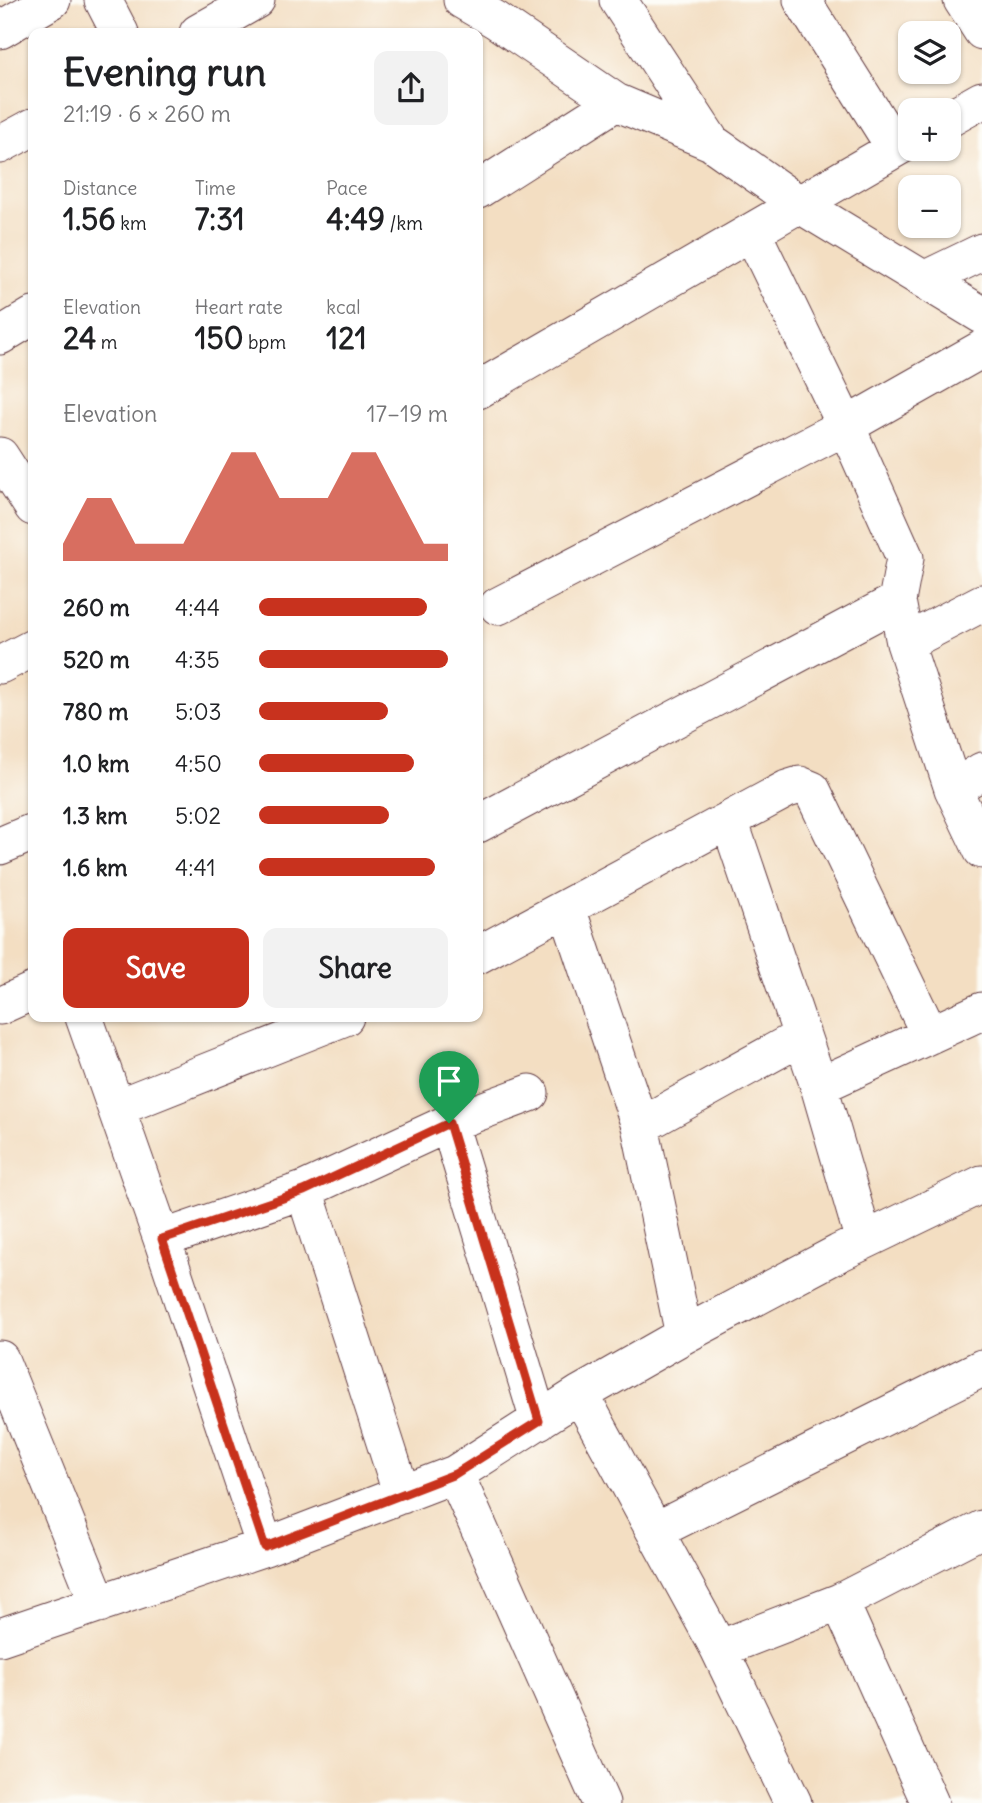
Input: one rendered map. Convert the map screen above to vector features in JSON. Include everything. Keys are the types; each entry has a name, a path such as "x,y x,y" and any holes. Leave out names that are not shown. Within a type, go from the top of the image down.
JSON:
{"street":[{"path":"0,30 52,0"},
{"path":"103,0 117,28"},
{"path":"207,28 256,0"},
{"path":"462,0 486,27 616,102 711,142 799,204 982,315"},
{"path":"618,0 711,142"},
{"path":"802,0 898,137"},
{"path":"962,0 982,31"},
{"path":"961,112 982,100"},
{"path":"483,187 616,102"},
{"path":"0,145 28,130"},
{"path":"483,387 898,147"},
{"path":"752,232 846,426 905,558 897,601 905,643 968,780 982,850"},
{"path":"926,279 982,252"},
{"path":"0,336 28,319"},
{"path":"498,606 846,426 982,349"},
{"path":"15,465 28,495"},
{"path":"483,821 897,601"},
{"path":"905,643 982,603"},
{"path":"0,665 28,651"},
{"path":"483,950 567,908 787,789 800,785 812,790 930,1035"},
{"path":"729,820 819,1086 864,1241"},
{"path":"0,846 28,833"},
{"path":"567,908 640,1126 684,1335"},
{"path":"0,1006 28,993"},
{"path":"819,1086 982,1012"},
{"path":"86,1022 265,1547"},
{"path":"116,1108 332,1022"},
{"path":"640,1126 801,1037"},
{"path":"162,1239 304,1191 449,1123 530,1093"},
{"path":"449,1123 539,1421"},
{"path":"0,1637 265,1547 455,1474 580,1394 684,1335 864,1241 982,1184"},
{"path":"304,1191 402,1494"},
{"path":"0,1359 99,1604"},
{"path":"655,1531 982,1368"},
{"path":"580,1394 719,1649 793,1803"},
{"path":"455,1474 601,1803"},
{"path":"719,1649 841,1602 979,1539"},
{"path":"841,1602 930,1803"}],"route":[{"path":"449,1123 539,1421 455,1474 265,1547 162,1239 304,1191 449,1123"}]}
